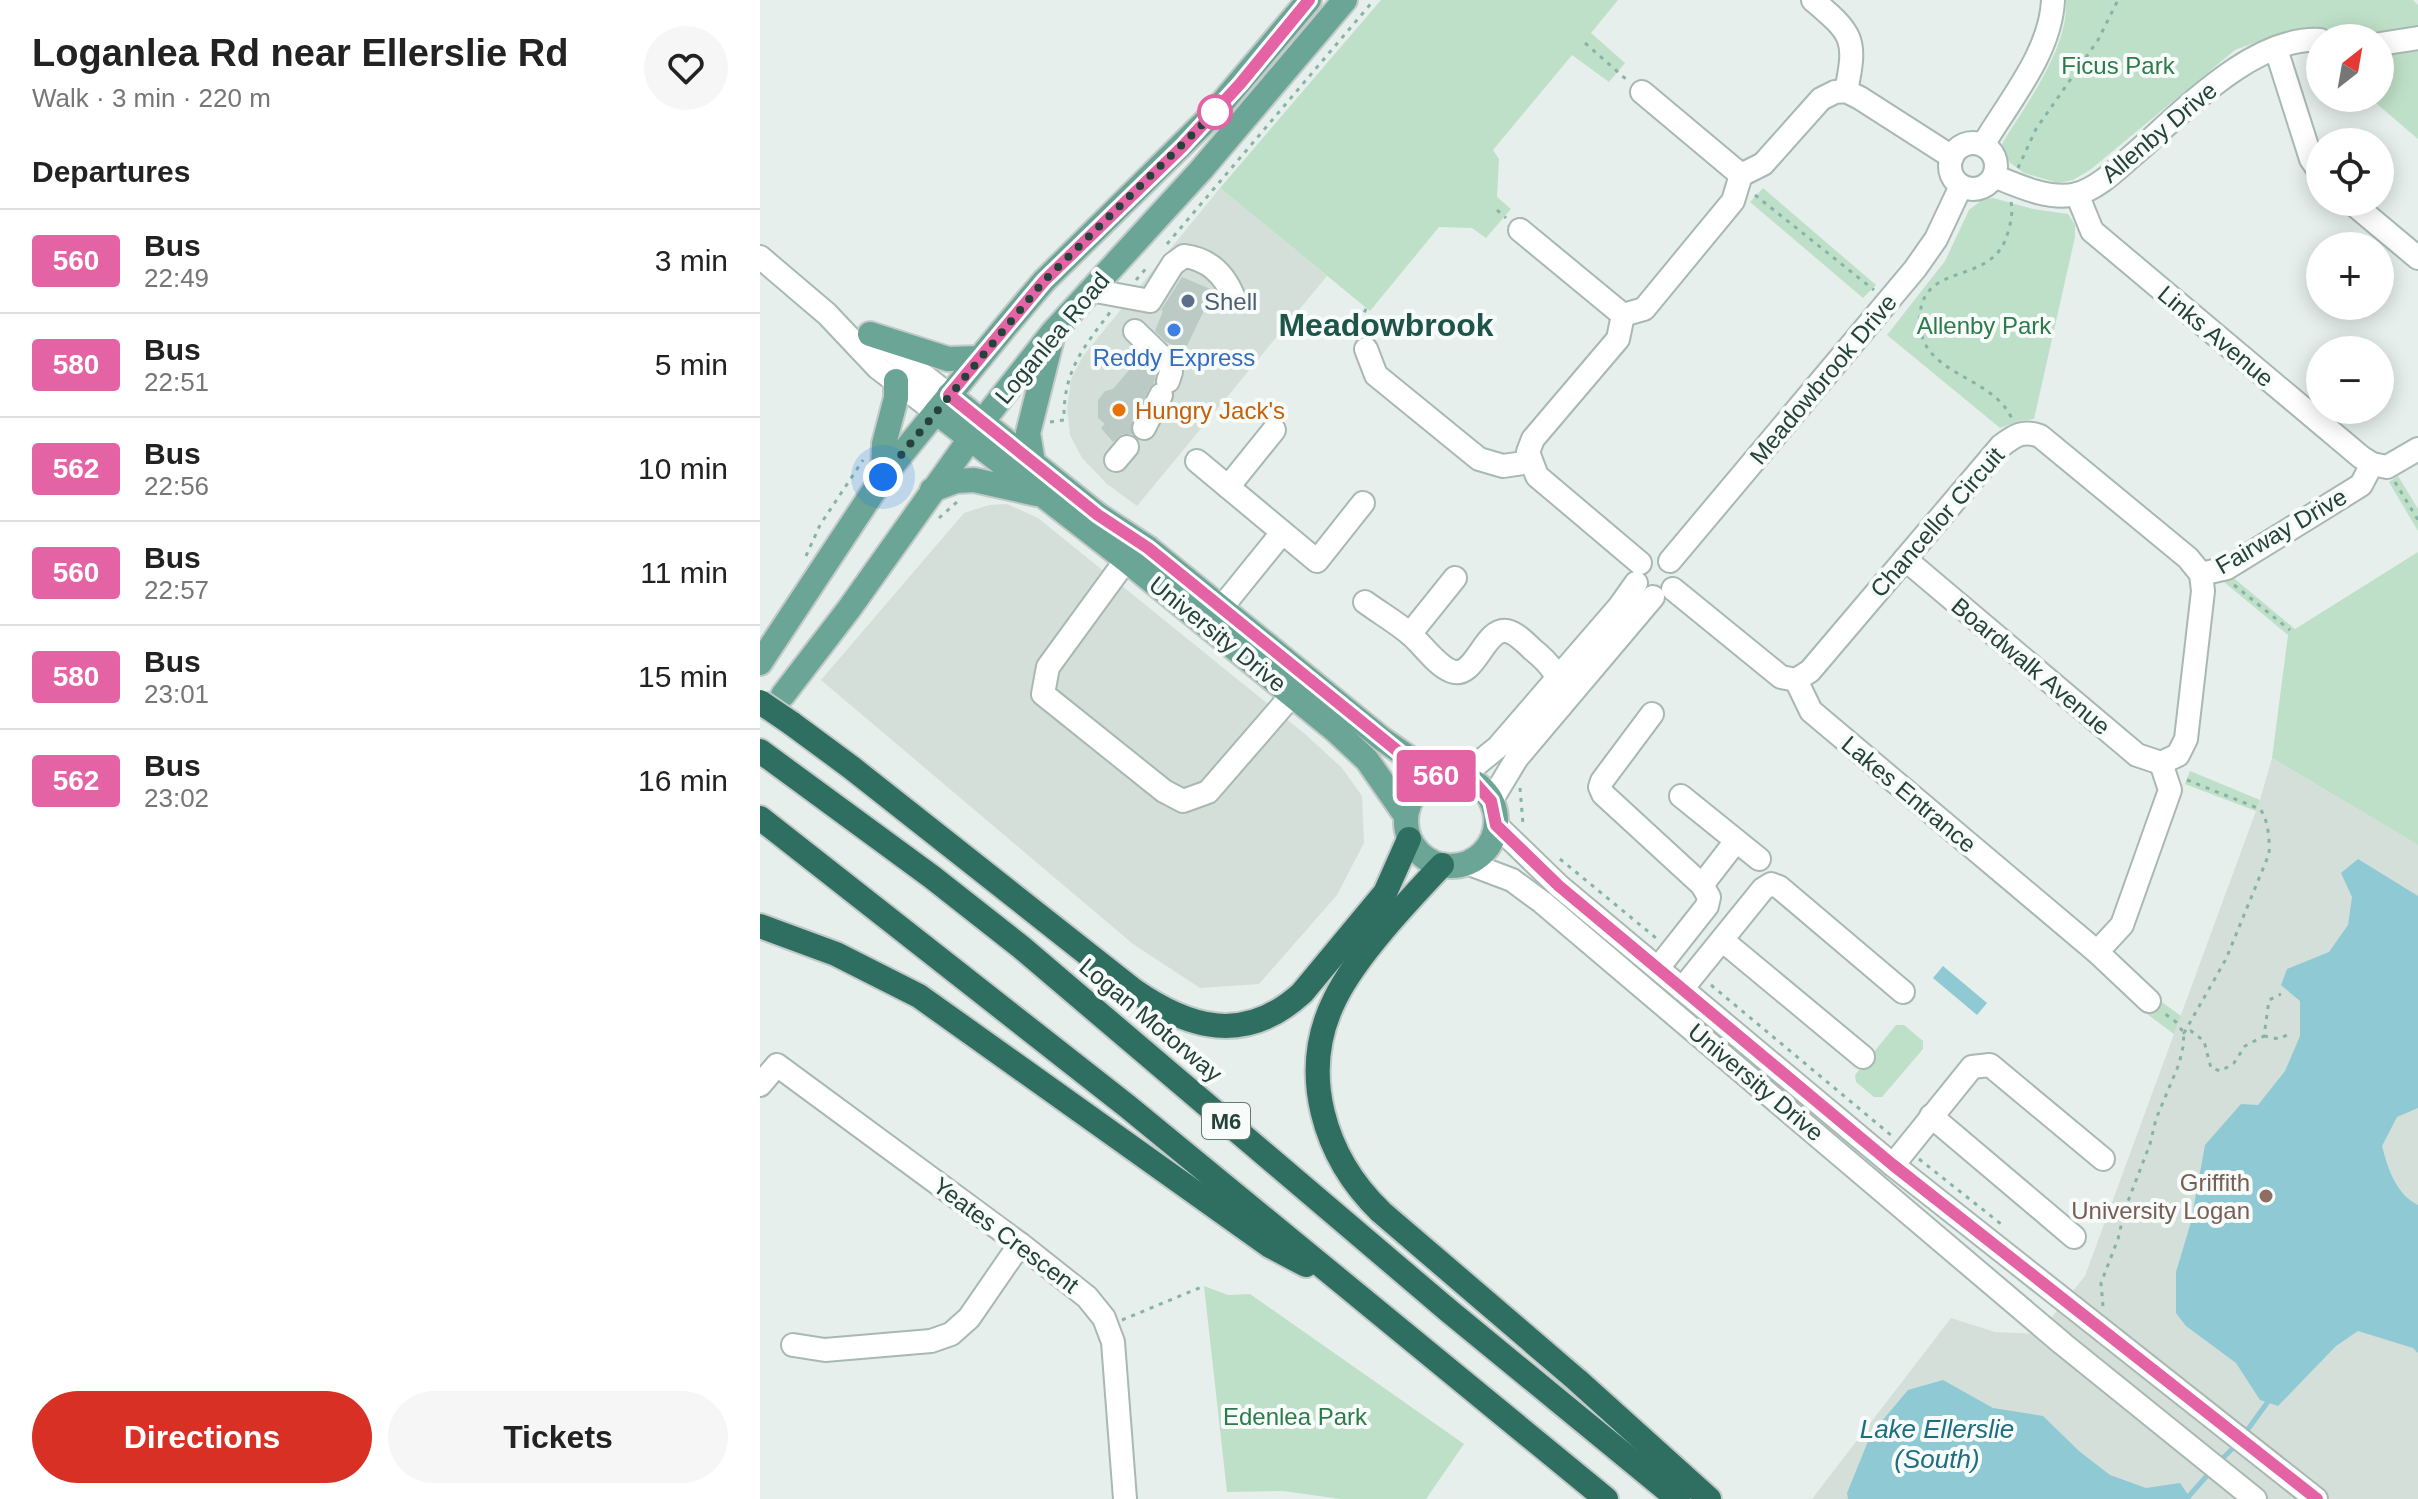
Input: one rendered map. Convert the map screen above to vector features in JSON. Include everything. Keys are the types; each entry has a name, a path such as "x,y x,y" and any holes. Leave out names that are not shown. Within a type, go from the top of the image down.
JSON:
{"highway":[{"path":"771,698 791,723 1132,989 1177,1017 1203,1024 1233,1026 1263,1019 1288,1006 1302,993 1385,893 1408,828"},
{"name":"Logan Motorway","path":"762,752 1021,947 1437,1301 1678,1499"},
{"name":"M6","path":"760,818 1046,1040 1606,1499"},
{"path":"1442,865 1355,968 1334,1001 1325,1025 1317,1073 1323,1120 1332,1143 1354,1183 1381,1212 1709,1499"},
{"path":"760,926 848,959 919,996 1270,1246 1348,1287"}],"main road":[{"name":"Loganlea Road","path":"760,663 883,477 980,358 1044,281 1211,116 1309,0"},
{"name":"Loganlea Road","path":"771,698 849,609 976,430 1053,332 1201,170 1345,0"},
{"path":"1033,463 1028,433 1030,419 1053,332"},
{"path":"870,334 948,359 980,358"},
{"path":"883,477 884,444 896,398 896,381"},
{"name":"University Drive","path":"942,404 976,430 1033,463 1098,515 1148,548 1382,739 1449,777"},
{"name":"University Drive","path":"976,430 1039,494 1126,560 1367,760 1408,828"},
{"path":"932,490 956,481 974,480 1039,494"},
{"path":"1449,777 1474,782 1493,813 1487,848 1467,863 1442,865 1428,860 1417,851 1408,828 1409,803 1426,783 1449,777"}],"street":[{"path":"1813,0 1841,24 1851,40 1853,59 1846,91"},
{"path":"1983,145 2045,43 2053,0"},
{"path":"2394,42 2418,38"},
{"name":"Allenby Drive","path":"2005,175 2055,195 2077,194 2116,170 2242,63 2276,49 2306,43"},
{"path":"2276,49 2306,143"},
{"path":"1623,315 1644,309 1733,201 1741,175 1763,164 1821,99 1835,92 1846,91 1952,157"},
{"path":"1642,92 1741,175"},
{"path":"1968,143 1983,145 1994,154 2005,175 1984,187 1968,189 1953,176 1952,157 1968,143"},
{"name":"Meadowbrook Drive","path":"1651,583 1657,556 1670,561 1915,269 1936,239 1961,186"},
{"name":"Links Avenue","path":"2077,194 2092,231 2349,447 2380,466"},
{"path":"2368,216 2418,258"},
{"path":"1520,230 1623,315"},
{"path":"1090,290 1150,301 1173,264 1184,256 1197,257 1208,263 1228,282 1234,298"},
{"path":"760,257 827,314 878,368 896,381 942,404"},
{"path":"827,314 870,334 942,404"},
{"path":"1623,315 1618,339 1533,439 1528,452 1530,462 1537,476 1651,583 1781,677 1796,680"},
{"path":"1132,442 1165,388 1170,365 1135,331"},
{"path":"1366,349 1376,375 1479,459 1503,466 1530,462"},
{"path":"1228,487 1274,430"},
{"name":"Chancellor Circuit","path":"1796,680 1810,671 2001,446 2014,435 2028,431 2040,436 2208,573"},
{"name":"Fairway Drive","path":"2161,763 2178,755 2186,739 2203,591 2208,573 2227,568 2361,485 2380,466 2418,449"},
{"path":"1197,461 1317,561 1363,503"},
{"path":"1222,607 1282,533"},
{"name":"Boardwalk Avenue","path":"1905,559 2137,755 2161,763"},
{"path":"1126,560 1048,667 1043,694 1164,791 1183,801 1208,792 1292,695"},
{"path":"1410,634 1455,578"},
{"path":"1449,777 1498,747 1559,677 1651,583"},
{"path":"1493,813 1517,758 1651,583"},
{"path":"1365,602 1410,634 1450,671 1459,673 1491,639 1506,631 1546,661 1559,677 1565,699"},
{"name":"Lakes Entrance","path":"1796,680 1811,711 2097,952 2149,1001"},
{"path":"1652,714 1600,787 1603,794 1702,885 1709,897 1707,906 1665,960"},
{"path":"2097,952 2122,925 2170,790 2161,763"},
{"path":"1681,796 1759,859"},
{"name":"University Drive","path":"1493,813 1559,886 1665,960 1899,1156 1958,1215 1990,1255 2049,1301 2048,1308 2035,1318"},
{"path":"1702,885 1736,841"},
{"name":"University Drive","path":"1467,863 1512,880 1542,902 2063,1344 2250,1495"},
{"path":"1689,980 1763,889 1771,884 1779,887 1903,992"},
{"path":"1722,940 1863,1057"},
{"name":"Yeates Crescent","path":"760,1085 777,1065 1087,1297 1108,1326 1113,1342 1125,1499"},
{"path":"1899,1156 1972,1067 1990,1065 2103,1159"},
{"path":"1931,1116 2074,1237"},
{"name":"University Drive","path":"1958,1215 2316,1499"},
{"path":"793,1345 825,1350 931,1341 951,1334 969,1318 1020,1244"}],"path":[{"path":"1161,251 1374,0"},
{"path":"2005,175 2098,40 2118,0"},
{"path":"1585,43 1642,92"},
{"path":"1741,175 1746,192 1760,196 1875,291 1871,295"},
{"path":"2011,194 2012,207 2004,247 1996,258 1984,265 1951,275 1938,284 1920,310 1920,325 1925,343 1949,371 1977,383 2004,404 2012,417 2014,435"},
{"path":"1030,419 1045,423 1064,420 1063,402 1068,375 1080,351 1151,262"},
{"path":"1912,299 1924,302"},
{"path":"1366,349 1363,315 1368,305"},
{"path":"804,560 820,525 866,455"},
{"path":"2380,466 2418,520"},
{"path":"2208,573 2290,630"},
{"path":"2095,1305 2105,1315 2101,1283 2156,1119 2179,1064 2184,1033 2226,959 2269,854 2264,813 2260,809 2171,775 2161,763"},
{"path":"1520,778 1521,822 1529,833"},
{"path":"1553,853 1665,960"},
{"path":"1689,980 1899,1156 2003,1227"},
{"path":"2264,1036 2269,1000 2281,994"},
{"path":"2149,1001 2176,1022 2184,1033"},
{"path":"2184,1033 2191,1031 2204,1041 2211,1068 2221,1071 2234,1063 2245,1046 2264,1036 2279,1039 2291,1033"},
{"path":"1119,1321 1204,1286"}],"shaded area":[{"path":"1220,188 1327,276 1137,506 1107,484 1082,458 1070,435 1067,408 1071,379 1083,356"},
{"path":"1007,504 1038,518 1305,734 1342,768 1362,796 1364,843 1337,895 1259,984 1200,988 1133,944 821,680 964,513 989,505"},
{"name":"Griffith University Logan","path":"2272,758 2418,845 2418,1499 1812,1499 1951,1318 1995,1332 2038,1334 2085,1276 2260,800"}],"green space":[{"path":"1381,0 1618,0 1591,33 1625,63 1609,82 1572,55 1493,150 1499,159 1497,197 1511,209 1486,238 1472,228 1439,227 1370,311 1220,188"},
{"name":"Ficus Park","path":"2066,0 2413,0 2418,5 2418,139 2386,112 2394,112 2394,24 2306,24 2306,45 2288,30 2235,50 2090,170 2073,180 2058,183 2024,173 2009,162 2002,144 2044,75 2061,37"},
{"path":"1763,188 1876,285 1863,298 1750,202"},
{"name":"Allenby Park","path":"1993,198 2033,209 2068,214 2075,225 2075,237 2034,419 2000,428 1887,335 1945,261 1969,210 1982,200"},
{"path":"2398,476 2418,509 2418,531 2389,482"},
{"path":"2418,552 2418,845 2272,758 2288,635 2224,582 2230,575 2295,629"},
{"path":"2190,771 2260,800 2256,811 2185,784"},
{"path":"2155,997 2181,1016 2174,1034 2147,1014"},
{"path":"1896,1025 1904,1025 1923,1041 1923,1049 1882,1097 1874,1097 1856,1082 1855,1075"},
{"name":"Edenlea Park","path":"1204,1286 1228,1295 1250,1294 1464,1444 1426,1499 1341,1499 1283,1491 1227,1492"}],"water":[{"path":"2358,859 2418,896 2418,1108 2397,1117 2382,1146 2399,1188 2418,1205 2418,1353 2413,1348 2358,1331 2336,1346 2278,1406 2260,1400 2236,1363 2186,1326 2176,1313 2176,1272 2191,1222 2205,1145 2241,1104 2258,1105 2285,1071 2300,1036 2300,1001 2281,985 2287,969 2329,952 2348,925 2352,897 2341,873"},
{"path":"1943,966 1987,1003 1977,1015 1933,978"},
{"name":"Lake Ellerslie (South)","path":"1943,1380 1993,1408 2043,1416 2079,1451 2110,1475 2146,1488 2180,1483 2191,1499 1848,1499 1847,1493 1871,1434 1908,1390"}],"building":[{"path":"1182,277 1215,291 1223,307 1221,312 1206,306 1185,350 1166,342 1155,331 1161,310"},
{"path":"1141,356 1156,371 1154,383 1132,422 1132,434 1122,434 1113,442 1101,428 1105,424 1098,418 1098,400 1105,391 1113,389"}],"waterway":[{"path":"2243,1436 2267,1403"},
{"path":"2219,1462 2237,1444"},
{"path":"2189,1496 2212,1470"}],"bus line":[{"name":"560","path":"1309,0 1240,84 1182,147 1044,281 949,395 1098,515 1148,548 1405,757 1438,778 1461,777 1484,790 1491,801 1496,825 1559,886 1893,1165 2317,1499"}],"place":[{"name":"Shell","path":"1188,301"},
{"name":"Reddy Express","path":"1174,330"},
{"name":"Hungry Jack's","path":"1119,410"},
{"name":"Griffith University Logan","path":"2266,1196"}],"district":[{"name":"Meadowbrook","path":"1386,325"}],"route":[{"path":"883,477 1044,281 1215,112"}]}
